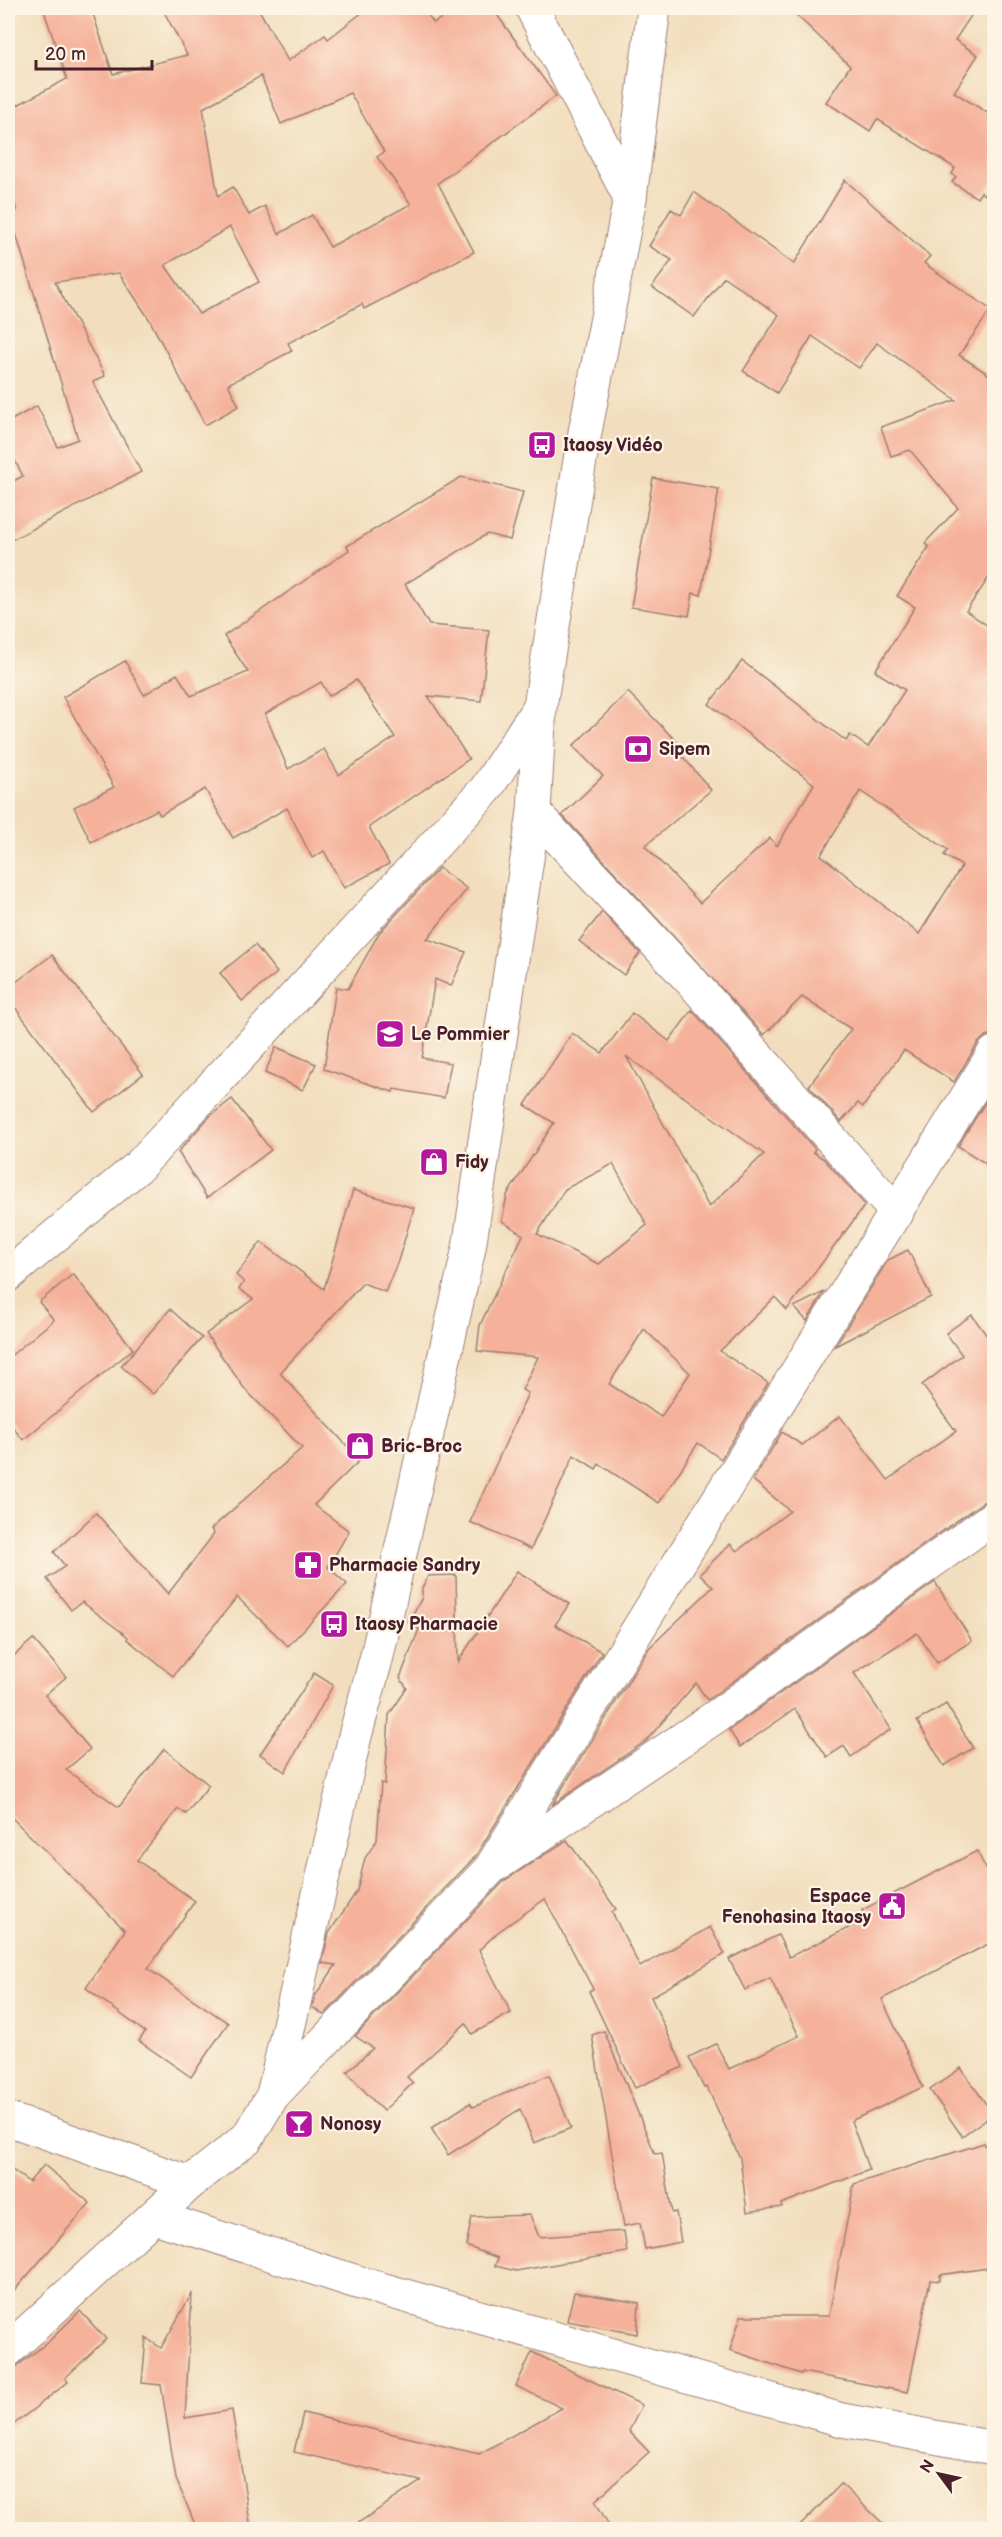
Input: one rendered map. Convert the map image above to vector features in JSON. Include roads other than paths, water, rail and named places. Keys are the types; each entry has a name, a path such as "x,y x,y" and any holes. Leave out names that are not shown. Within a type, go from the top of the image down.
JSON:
{"street":[{"path":"532,8 630,198"},
{"path":"273,2095 355,1736 377,1656 469,1248 534,812 540,706 582,448 630,198 654,8"},
{"path":"8,1275 138,1167 486,789 540,706"},
{"path":"534,812 692,982 897,1213"},
{"path":"490,1869 663,1585 897,1213 994,1053"},
{"path":"8,2350 190,2183 247,2138 273,2095 490,1869 721,1713 994,1517"},
{"path":"8,2119 190,2183"},
{"path":"155,2217 360,2283 842,2420 994,2448"}],"place":[{"name":"Itaosy Vidéo","path":"542,445"},
{"name":"Sipem","path":"638,749"},
{"name":"Le Pommier","path":"390,1034"},
{"name":"Fidy","path":"434,1162"},
{"name":"Bric-Broc","path":"360,1446"},
{"name":"Pharmacie Sandry","path":"308,1565"},
{"name":"Itaosy Pharmacie","path":"334,1624"},
{"name":"Espace Fenohasina Itaosy","path":"892,1906"},
{"name":"Nonosy","path":"299,2124"}]}
